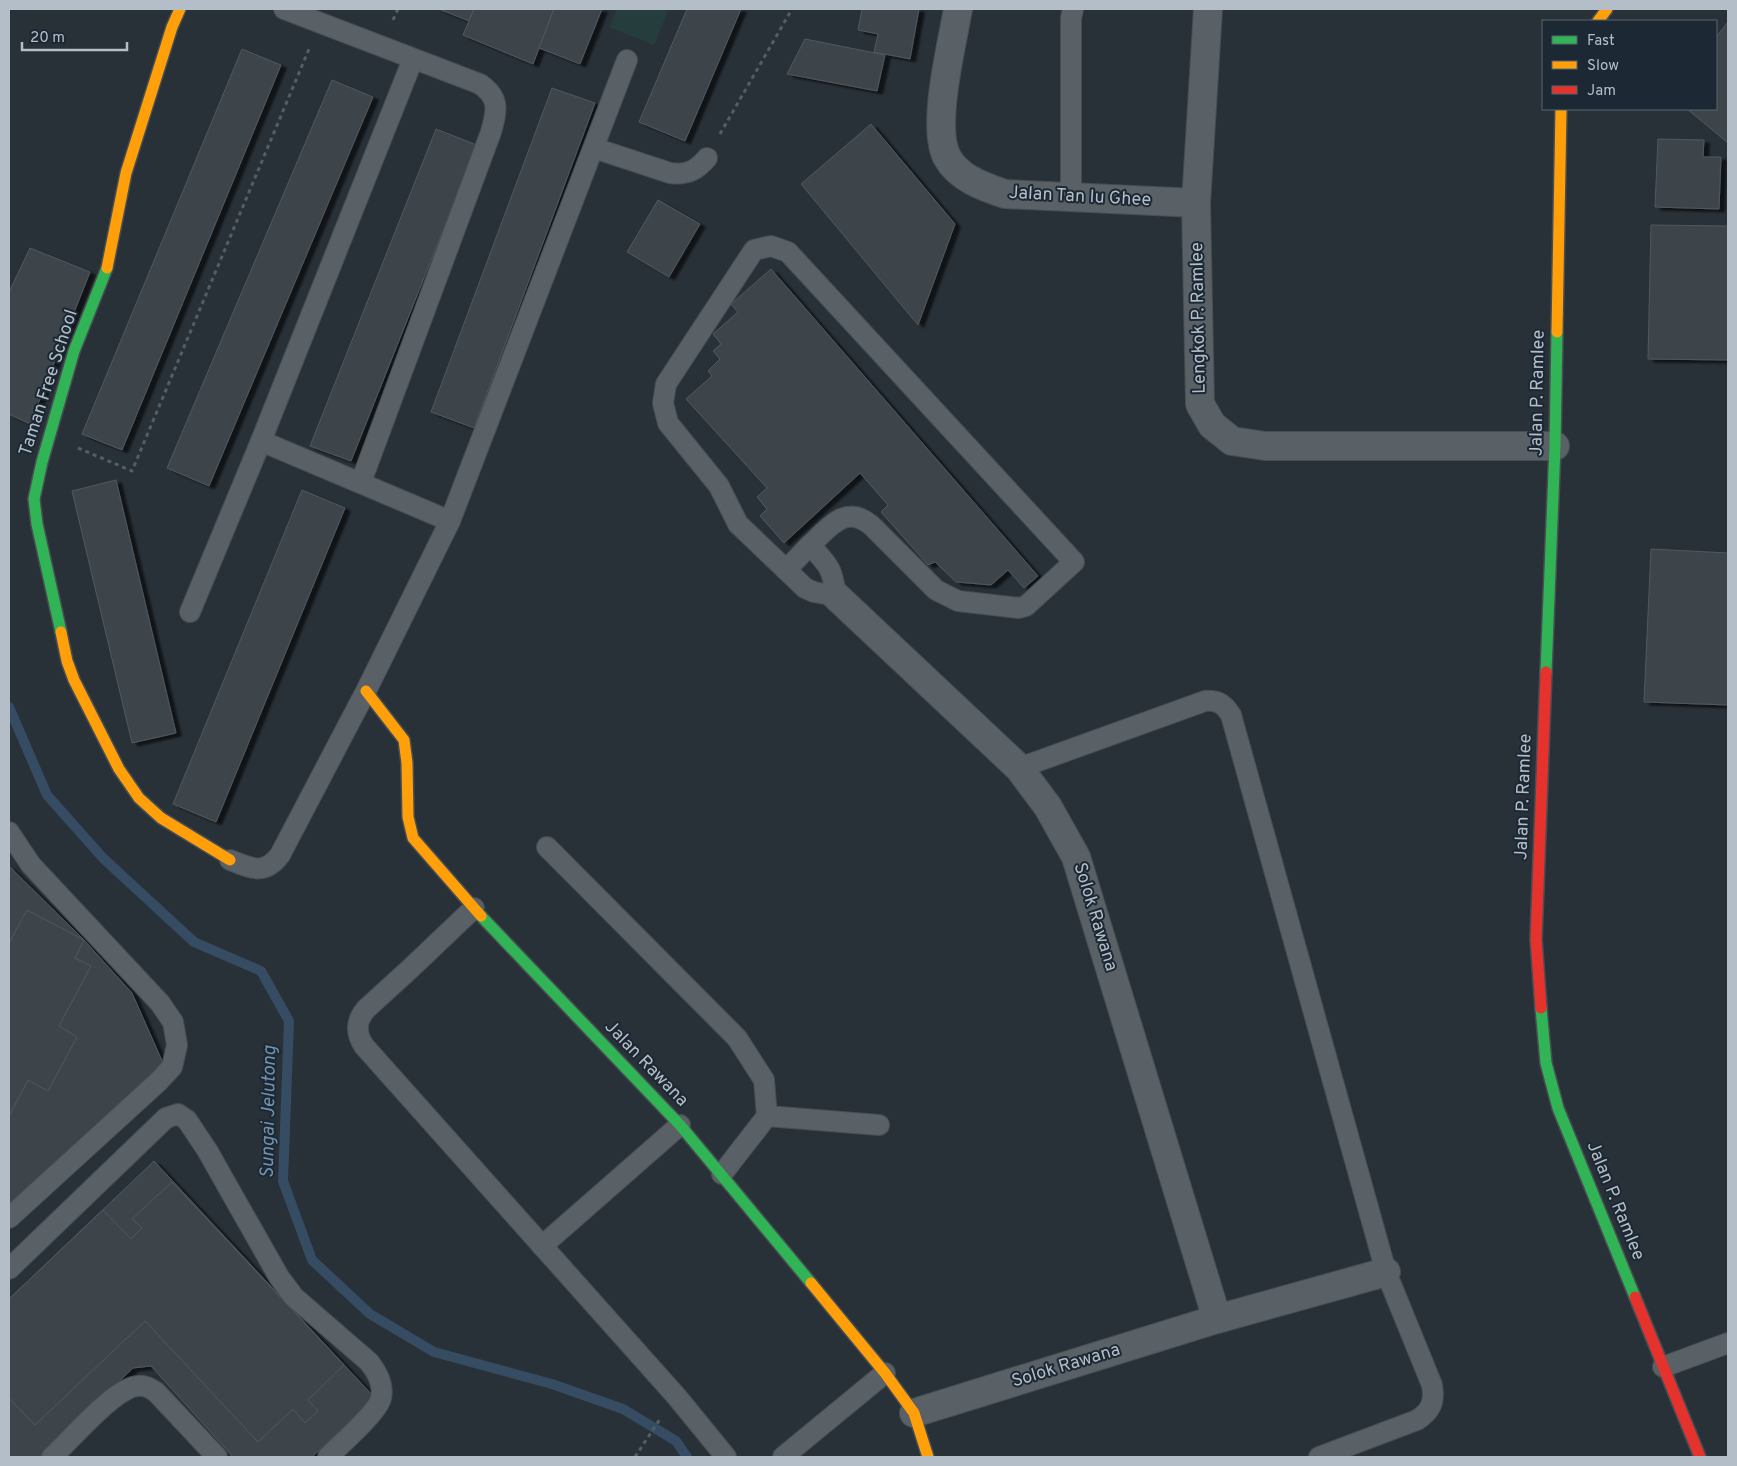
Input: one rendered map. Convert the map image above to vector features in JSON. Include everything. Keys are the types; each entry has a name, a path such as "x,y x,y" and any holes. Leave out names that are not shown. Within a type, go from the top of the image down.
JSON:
{"street":[{"name":"Taman Free School","path":"180,9 172,26 126,173 110,263 74,351 42,462 34,499 37,524 67,661 74,680 119,769 139,798 161,818 230,860"},
{"name":"Jalan Tan Iu Ghee","path":"958,9 942,108 940,137 948,158 963,175 982,186 1005,194 1196,203"},
{"name":"Lengkok P. Ramlee","path":"1208,9 1196,203 1200,404 1212,425 1232,440 1265,446 1555,446"},
{"path":"1599,20 1607,9"},
{"name":"Jalan P. Ramlee","path":"1561,110 1555,446 1536,940 1542,1030 1546,1063 1558,1108 1700,1457"},
{"name":"Solok Rawana","path":"836,596 1019,768 1048,807 1076,857 1217,1319"},
{"name":"Jalan Rawana","path":"366,691 404,740 408,763 408,817 412,838 474,908 680,1125 722,1174 885,1373 914,1413 928,1457"},
{"name":"Solok Rawana","path":"914,1413 1217,1319 1386,1272"}],"lane":[{"path":"284,9 480,84 491,94 496,108 491,132 361,482"},
{"path":"1071,197 1073,9"},
{"path":"190,612 262,441 413,59"},
{"path":"230,860 255,869 265,868 274,863 280,855 366,691 450,521 627,60"},
{"path":"594,148 670,173 680,174 690,172 700,166 706,158"},
{"path":"786,570 810,545 840,518 852,516 864,519 936,590 958,600 1019,608 1026,606 1074,562 788,252 771,246 754,250 666,384 662,403 668,423 719,486 738,524 786,570 805,588 814,592 836,596 833,573 810,545"},
{"path":"262,441 450,521"},
{"path":"1019,768 1204,701 1215,700 1226,706 1231,715 1386,1272 1432,1385 1434,1396 1432,1406 1426,1414 1417,1420 1319,1457"},
{"path":"9,832 31,864 160,1003 173,1022 177,1045 172,1067 158,1082 9,1218"},
{"path":"546,847 737,1038 764,1080 767,1116 722,1174"},
{"path":"474,908 366,1009 360,1016 357,1026 358,1037 677,1397 726,1457"},
{"path":"9,1269 166,1118 178,1114 187,1120 207,1150 279,1277 294,1297 378,1372 381,1399 374,1410 328,1457"},
{"path":"767,1116 879,1125"},
{"path":"542,1246 680,1125"},
{"path":"1663,1366 1728,1343"},
{"path":"783,1457 885,1373"},
{"path":"52,1457 118,1393 138,1386 147,1387 156,1392 216,1457"}],"path":[{"path":"706,158 792,9"},
{"path":"50,435 132,471 320,23"},
{"path":"635,1457 664,1414"}],"green space":[{"path":"617,9 669,9 654,45 609,27"}],"building":[{"path":"439,9 474,9 469,21"},
{"path":"474,9 554,9 533,64 463,35"},
{"path":"554,9 602,9 580,64 539,48"},
{"path":"687,9 741,9 685,141 639,122"},
{"path":"862,9 919,9 910,59 874,52 878,34 858,30"},
{"path":"1728,22 1728,143 1688,110 1717,110 1717,36"},
{"path":"805,39 885,55 877,91 787,74"},
{"path":"242,49 281,65 122,450 82,434"},
{"path":"332,80 373,97 209,486 167,468"},
{"path":"552,88 595,103 474,428 431,412"},
{"path":"871,124 955,224 918,325 801,184"},
{"path":"436,129 477,145 351,461 310,446"},
{"path":"1658,139 1704,140 1703,157 1721,157 1719,209 1655,207"},
{"path":"658,200 700,224 669,277 627,252"},
{"path":"1651,225 1728,226 1728,360 1648,359"},
{"path":"30,248 90,272 30,424 9,414 9,292"},
{"path":"771,269 1038,576 1024,588 1008,570 991,585 956,582 935,562 928,565 881,512 888,505 860,473 784,543 760,516 767,509 757,497 767,488 686,399 712,376 708,371 720,359 713,351 721,344 713,334 738,312 731,304"},
{"path":"116,480 176,733 132,743 72,491"},
{"path":"302,490 345,508 216,822 173,804"},
{"path":"1651,549 1728,553 1728,705 1644,702"},
{"path":"9,866 84,940 132,993 163,1063 9,1207"},
{"path":"27,910 84,940 75,958 91,966 59,1026 77,1037 48,1091 28,1080 9,1116 9,943"},
{"path":"154,1161 375,1398 312,1457 233,1457 151,1366 133,1368 40,1457 9,1457 9,1299"},
{"path":"172,1182 344,1365 308,1400 318,1411 305,1423 293,1409 258,1442 145,1321 35,1425 9,1398 9,1299 103,1210 131,1239 142,1228 132,1219"}],"waterway":[{"name":"Sungai Jelutong","path":"9,707 47,795 103,858 194,942 261,971 289,1021 283,1181 312,1260 370,1314 434,1352 552,1384 623,1409 676,1441 687,1457"}],"traffic: fast":[{"path":"61,632 37,524 34,499 42,462 74,351 107,268"},
{"path":"1546,672 1555,446 1557,332"},
{"path":"481,916 680,1125 811,1283"},
{"path":"1541,1008 1546,1063 1558,1108 1635,1297"}],"traffic: slow":[{"path":"107,268 126,173 172,27 180,9"},
{"path":"1599,20 1607,9"},
{"path":"1557,332 1561,110"},
{"path":"61,632 67,661 74,680 119,769 139,798 161,818 230,860"},
{"path":"366,691 404,740 407,763 408,817 413,838 481,916"},
{"path":"811,1283 885,1373 914,1413 928,1457"}],"traffic: jam":[{"path":"1541,1008 1536,939 1546,672"},
{"path":"1635,1297 1700,1457"}]}
